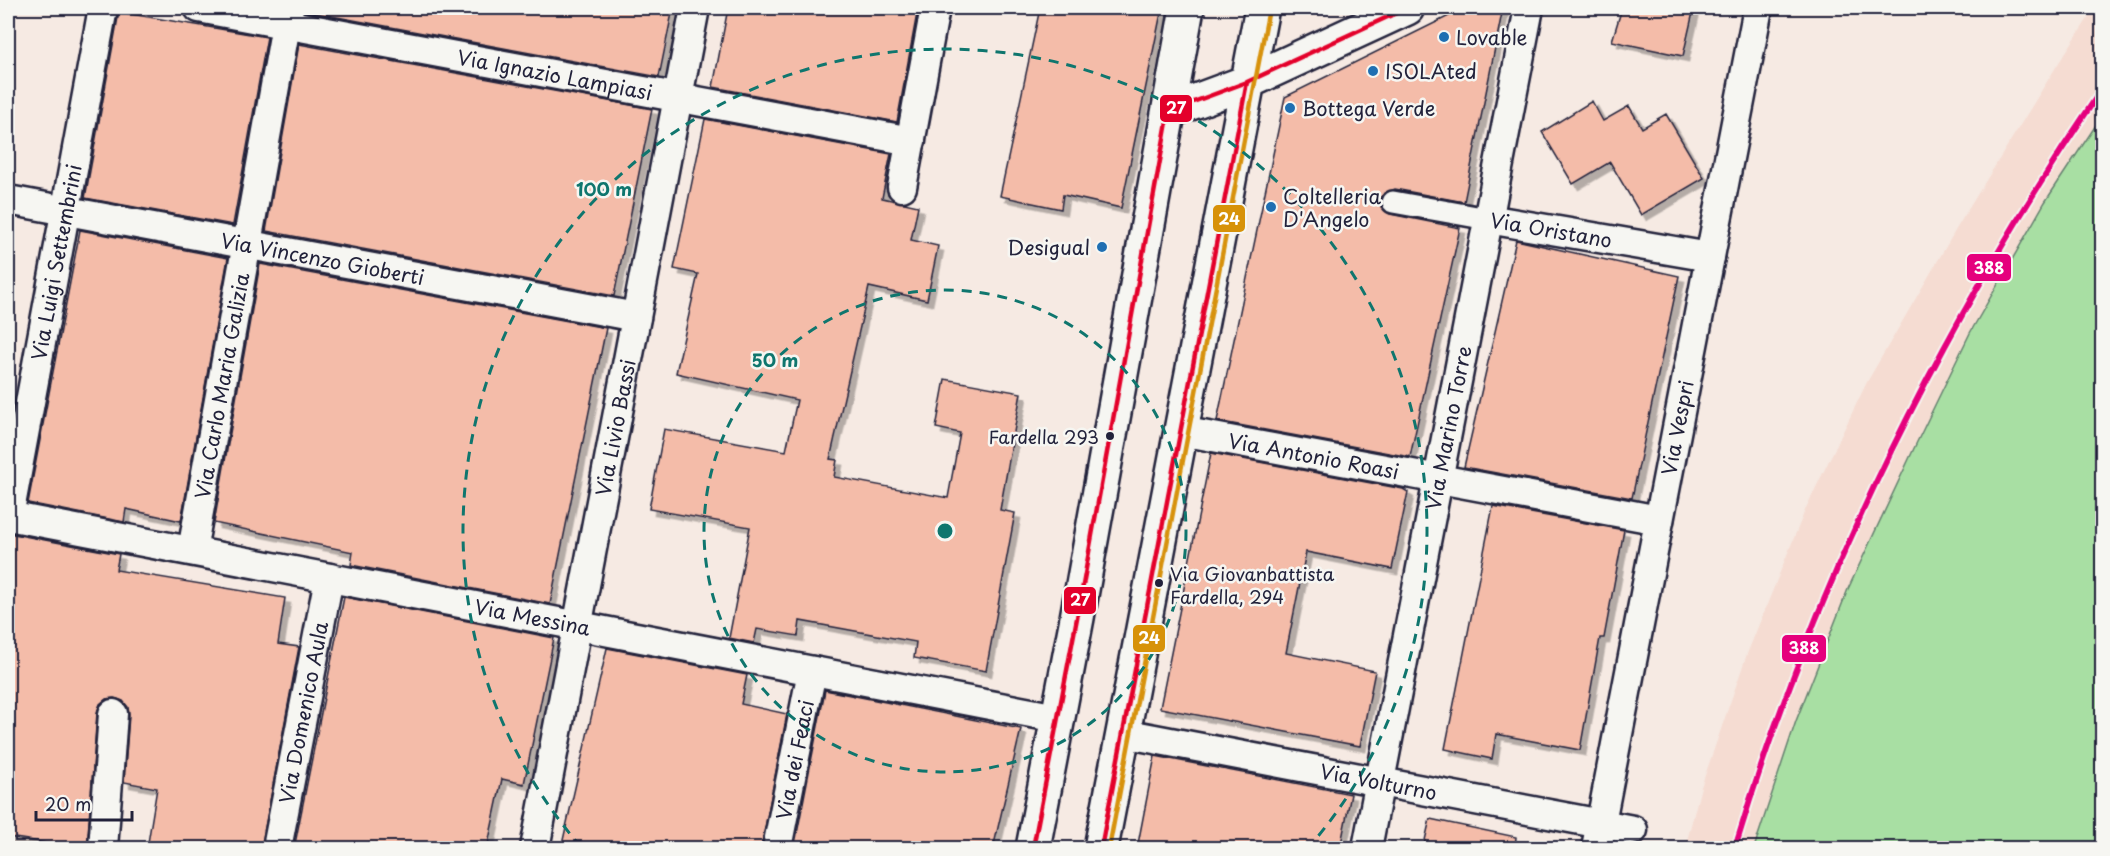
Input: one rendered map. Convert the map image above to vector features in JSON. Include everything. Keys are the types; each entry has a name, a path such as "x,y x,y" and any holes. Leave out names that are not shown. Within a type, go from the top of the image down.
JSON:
{"main road":[{"path":"1033,849 1187,8"},
{"path":"1101,849 1262,8"},
{"path":"1169,111 1247,82 1407,8"}],"street":[{"name":"Via Luigi Settembrini","path":"8,516 103,8"},
{"name":"Via Ignazio Lampiasi","path":"199,8 288,16 678,98 911,141"},
{"name":"Via Livio Bassi","path":"535,849 695,8"},
{"path":"902,187 935,8"},
{"name":"Via Marino Torre","path":"1367,849 1529,8"},
{"name":"Via Vespri","path":"1599,836 1758,8"},
{"name":"Via Carlo Maria Galizia","path":"192,551 288,16"},
{"name":"Via Vincenzo Gioberti","path":"8,200 636,317"},
{"name":"Via Oristano","path":"1393,202 1710,257"},
{"name":"Via Antonio Roasi","path":"1181,431 1659,520"},
{"name":"Via Messina","path":"8,516 1057,718"},
{"name":"Via Domenico Aula","path":"277,849 329,578"},
{"name":"Via dei Feaci","path":"777,849 812,671"},
{"path":"103,849 113,714"},
{"name":"Via Volturno","path":"1123,733 1380,781 1599,836 1633,830"}],"shaded area":[{"path":"2095,8 2102,8 2102,116 2045,202 1970,333 1917,442 1848,589 1796,721 1754,848 1685,848 1701,787 1747,654 1806,508 1867,382 1958,226"}],"green space":[{"path":"2102,116 2102,848 1754,848 1796,721 1848,589 1917,442 1970,333 2045,202"}],"building":[{"path":"305,8 673,8 659,77 305,11"},
{"path":"728,8 918,8 897,122 713,87"},
{"path":"1040,8 1162,8 1121,208 1063,195 1061,209 1000,196"},
{"path":"1465,8 1503,8 1464,202 1395,189 1384,193 1380,200 1381,207 1390,214 1460,228 1410,457 1217,421 1285,97"},
{"path":"1622,8 1694,8 1683,56 1612,41"},
{"path":"119,12 267,37 233,225 85,198"},
{"path":"299,44 652,109 614,296 266,231"},
{"path":"1592,101 1603,121 1629,106 1642,128 1666,114 1704,178 1641,215 1610,162 1573,184 1542,132"},
{"path":"705,119 891,154 882,198 918,206 911,240 938,246 927,300 869,287 830,459 837,460 834,477 948,498 960,433 936,428 945,379 1021,393 1000,510 1015,513 986,671 914,658 916,642 800,621 798,636 757,629 754,643 729,638 750,527 649,509 664,429 786,451 797,400 676,373 698,274 674,269"},
{"path":"80,230 228,258 181,521 126,509 124,522 28,503"},
{"path":"1516,240 1679,276 1632,498 1464,467"},
{"path":"260,264 606,328 550,604 351,565 353,552 214,523"},
{"path":"1211,453 1403,489 1408,492 1392,569 1306,552 1286,653 1375,671 1360,746 1160,708"},
{"path":"1493,506 1624,530 1604,638 1600,638 1580,750 1496,734 1492,759 1445,749"},
{"path":"8,533 119,554 116,570 285,598 278,644 299,647 261,849 147,849 157,788 124,782 129,715 128,707 123,701 114,698 106,699 100,704 97,713 87,849 8,837"},
{"path":"344,597 554,638 524,784 502,779 487,849 294,849"},
{"path":"607,648 747,675 741,704 787,714 761,849 561,849"},
{"path":"825,690 1021,729 993,849 794,849"},
{"path":"1155,756 1351,794 1340,849 1137,849"},
{"path":"1430,819 1516,837 1515,849 1423,849"}],"transit line":[{"name":"27","path":"1033,848 1169,111 1247,82 1407,8"},
{"name":"24","path":"1109,848 1269,9"},
{"name":"27","path":"1101,848 1247,82"},
{"name":"388","path":"1735,848 1804,648 1845,550 1889,455 1937,361 1989,268 2102,89"}],"place":[{"name":"Lovable","path":"1444,37"},
{"name":"ISOLAted","path":"1373,71"},
{"name":"Bottega Verde","path":"1290,108"},
{"name":"Coltelleria D'Angelo","path":"1271,207"},
{"name":"Desigual","path":"1102,247"},
{"name":"Fardella 293","path":"1110,436"},
{"name":"Via Giovanbattista Fardella, 294","path":"1159,583"}]}
